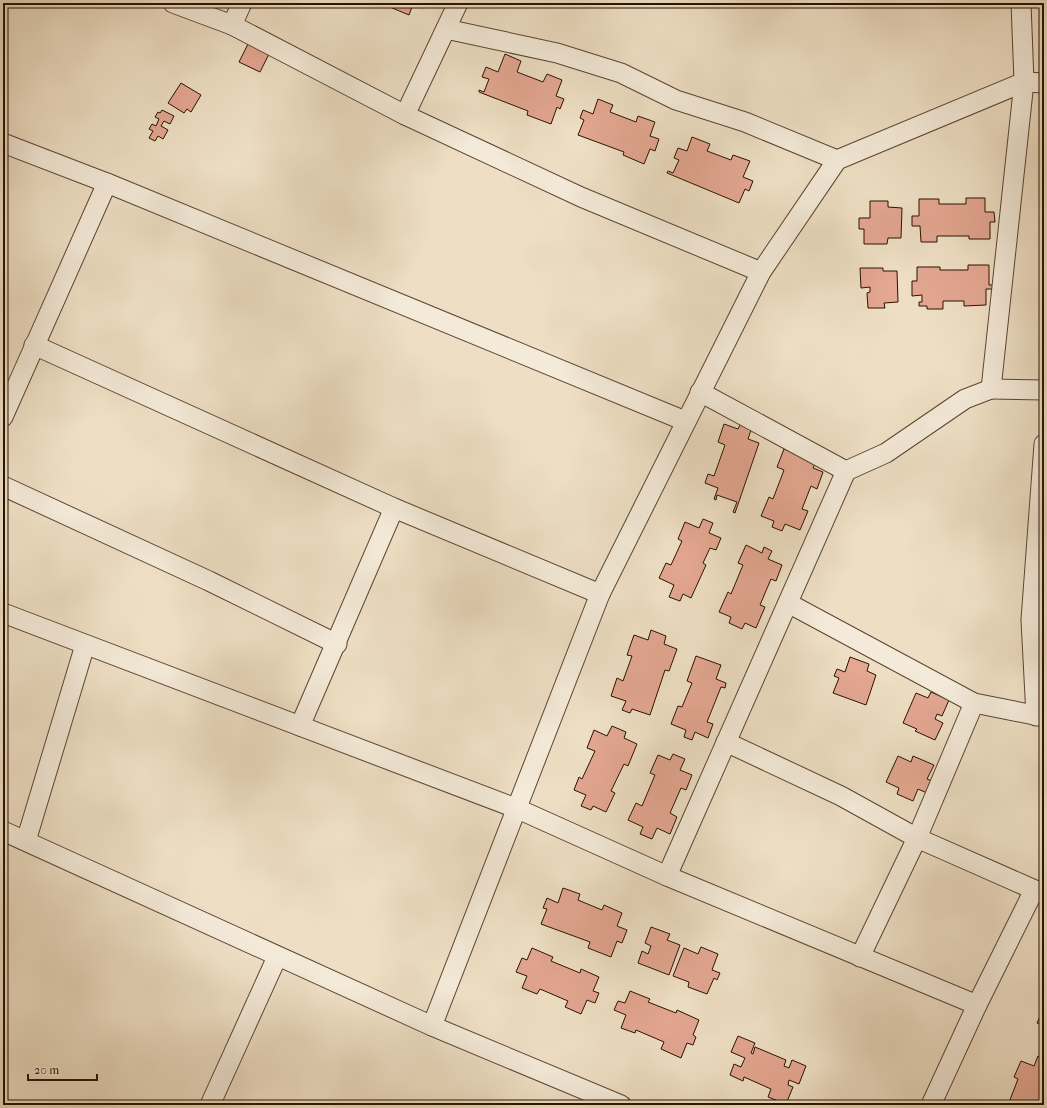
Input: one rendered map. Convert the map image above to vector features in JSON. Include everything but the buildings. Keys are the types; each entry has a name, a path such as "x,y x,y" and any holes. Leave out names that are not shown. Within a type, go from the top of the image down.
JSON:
{"street":[{"path":"173,3 232,25 405,115 581,197 761,272"},
{"path":"232,25 242,3"},
{"path":"405,115 458,3"},
{"path":"991,389 1024,82 1021,3"},
{"path":"446,29 558,53 621,73 676,100 745,122 837,160"},
{"path":"432,1026 518,809 600,594 685,421 761,272 837,160 1024,82 1044,82"},
{"path":"3,143 107,183 685,421"},
{"path":"3,417 107,183"},
{"path":"34,345 394,508 600,594"},
{"path":"667,876 846,471 886,453 965,399 991,389 1044,390"},
{"path":"700,392 846,471"},
{"path":"788,603 974,703 1040,717 1031,620 1044,444"},
{"path":"3,486 210,581 337,644"},
{"path":"300,726 337,644 394,508"},
{"path":"3,613 518,809 667,876 977,1005"},
{"path":"26,841 85,645"},
{"path":"860,957 917,838 974,703"},
{"path":"726,742 841,796 917,838 1039,892 977,1005 931,1105"},
{"path":"3,831 277,957 597,1100 621,1105"},
{"path":"210,1105 277,957"}]}
